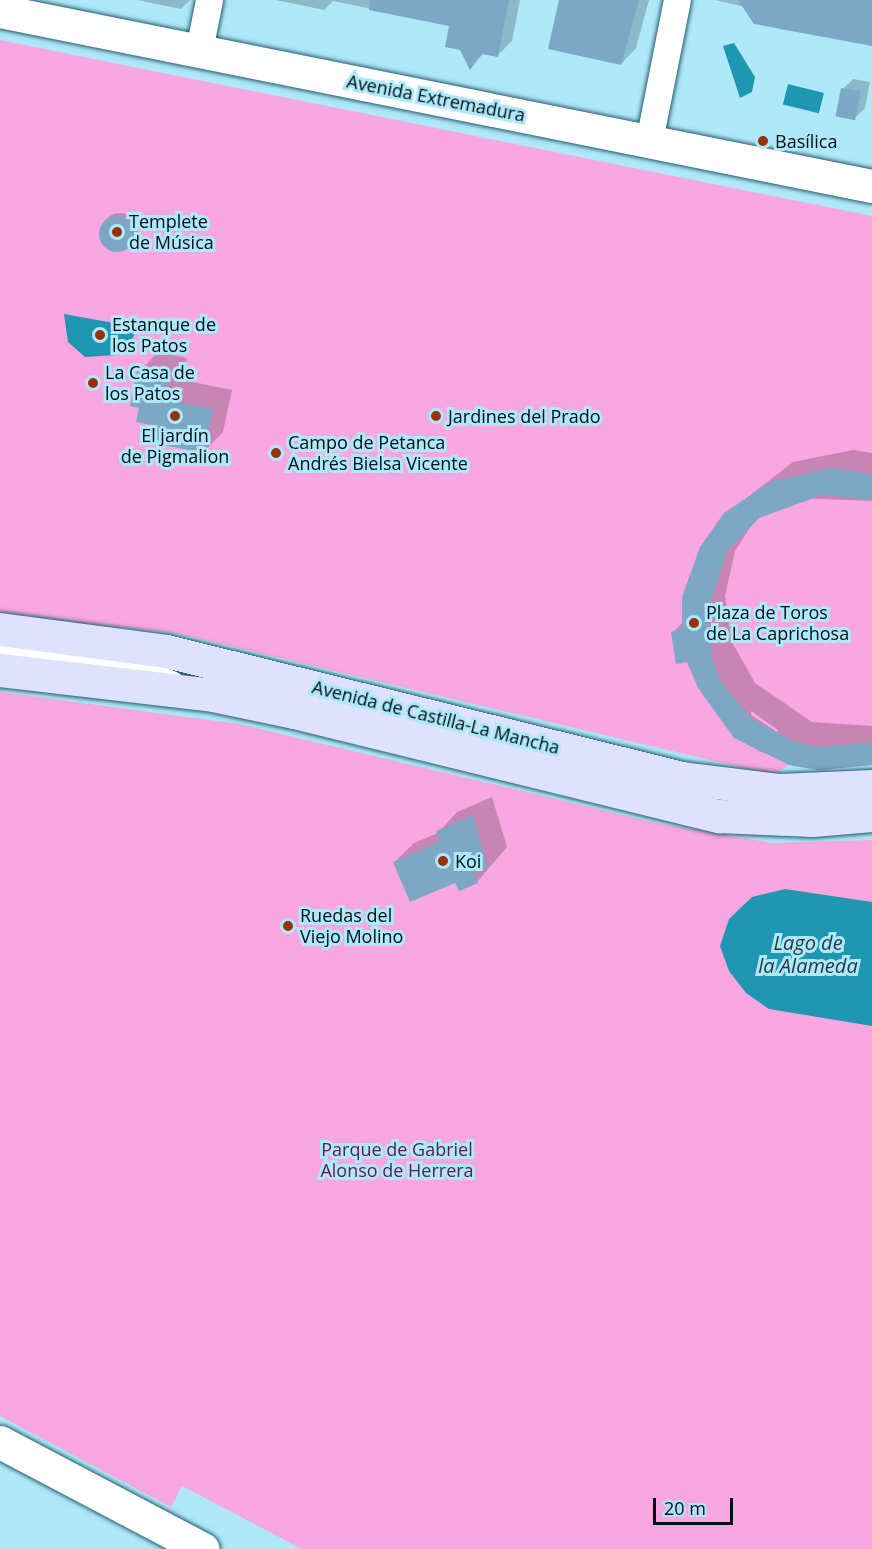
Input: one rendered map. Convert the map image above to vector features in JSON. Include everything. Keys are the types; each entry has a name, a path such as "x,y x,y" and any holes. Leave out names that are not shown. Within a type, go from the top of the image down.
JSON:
{"main road":[{"name":"Avenida Extremadura","path":"0,11 872,186"},
{"name":"Avenida de Castilla-La Mancha","path":"0,629 166,651 682,778 779,790 872,786"},
{"name":"Avenida de Castilla-La Mancha","path":"0,670 213,695 673,808 765,820 872,815"},
{"path":"0,1442 203,1549"}],"street":[{"path":"199,50 209,0"},
{"path":"649,141 677,0"}],"lane":[{"path":"0,649 157,671 213,695"}],"green space":[{"name":"Jardines del Prado","path":"0,40 872,216 872,765 823,770 789,765 773,775 175,633 0,615"},
{"name":"Parque de Gabriel Alonso de Herrera","path":"0,692 239,724 656,823 772,843 872,840 872,1549 302,1549 182,1486 171,1507 0,1416"}],"water":[{"path":"734,43 755,77 752,92 740,98 723,46"},
{"path":"788,84 824,93 819,113 783,104"},
{"name":"Estanque de los Patos","path":"64,314 136,327 133,338 118,355 85,357 68,342"},
{"name":"Lago de la Alameda","path":"785,889 872,902 872,1026 769,1009 746,993 729,971 720,946 729,919 752,897"}],"building":[{"path":"370,0 509,0 498,57 482,54 470,70 460,50 445,47 449,26 369,10"},
{"path":"559,0 639,0 621,65 548,49"},
{"path":"738,0 872,0 872,46 754,24"},
{"path":"841,88 861,92 855,120 835,116"},
{"name":"Templete de Música","path":"117,216 130,221 135,234 130,247 117,252 104,247 99,234 104,221"},
{"name":"El jardín de Pigmalion","path":"137,371 169,377 164,399 213,409 204,453 154,443 157,426 136,422 139,408 130,406"},
{"name":"Plaza de Toros de La Caprichosa","path":"832,468 872,474 872,500 822,495 759,518 727,551 706,617 713,662 722,684 752,719 793,741 815,747 872,743 872,765 818,770 789,765 734,738 698,688 687,662 676,664 671,632 682,629 682,597 700,547 724,513 772,481"},
{"path":"473,815 488,868 474,873 478,883 459,891 455,883 410,902 393,862 440,842 436,831"}],"place":[{"name":"Basílica","path":"763,141"},
{"name":"Templete de Música","path":"117,232"},
{"name":"Estanque de los Patos","path":"100,335"},
{"name":"La Casa de los Patos","path":"93,383"},
{"name":"El jardín de Pigmalion","path":"175,416"},
{"name":"Jardines del Prado","path":"436,416"},
{"name":"Campo de Petanca Andrés Bielsa Vicente","path":"276,453"},
{"name":"Plaza de Toros de La Caprichosa","path":"694,623"},
{"name":"Koi","path":"443,861"},
{"name":"Ruedas del Viejo Molino","path":"288,926"}]}
